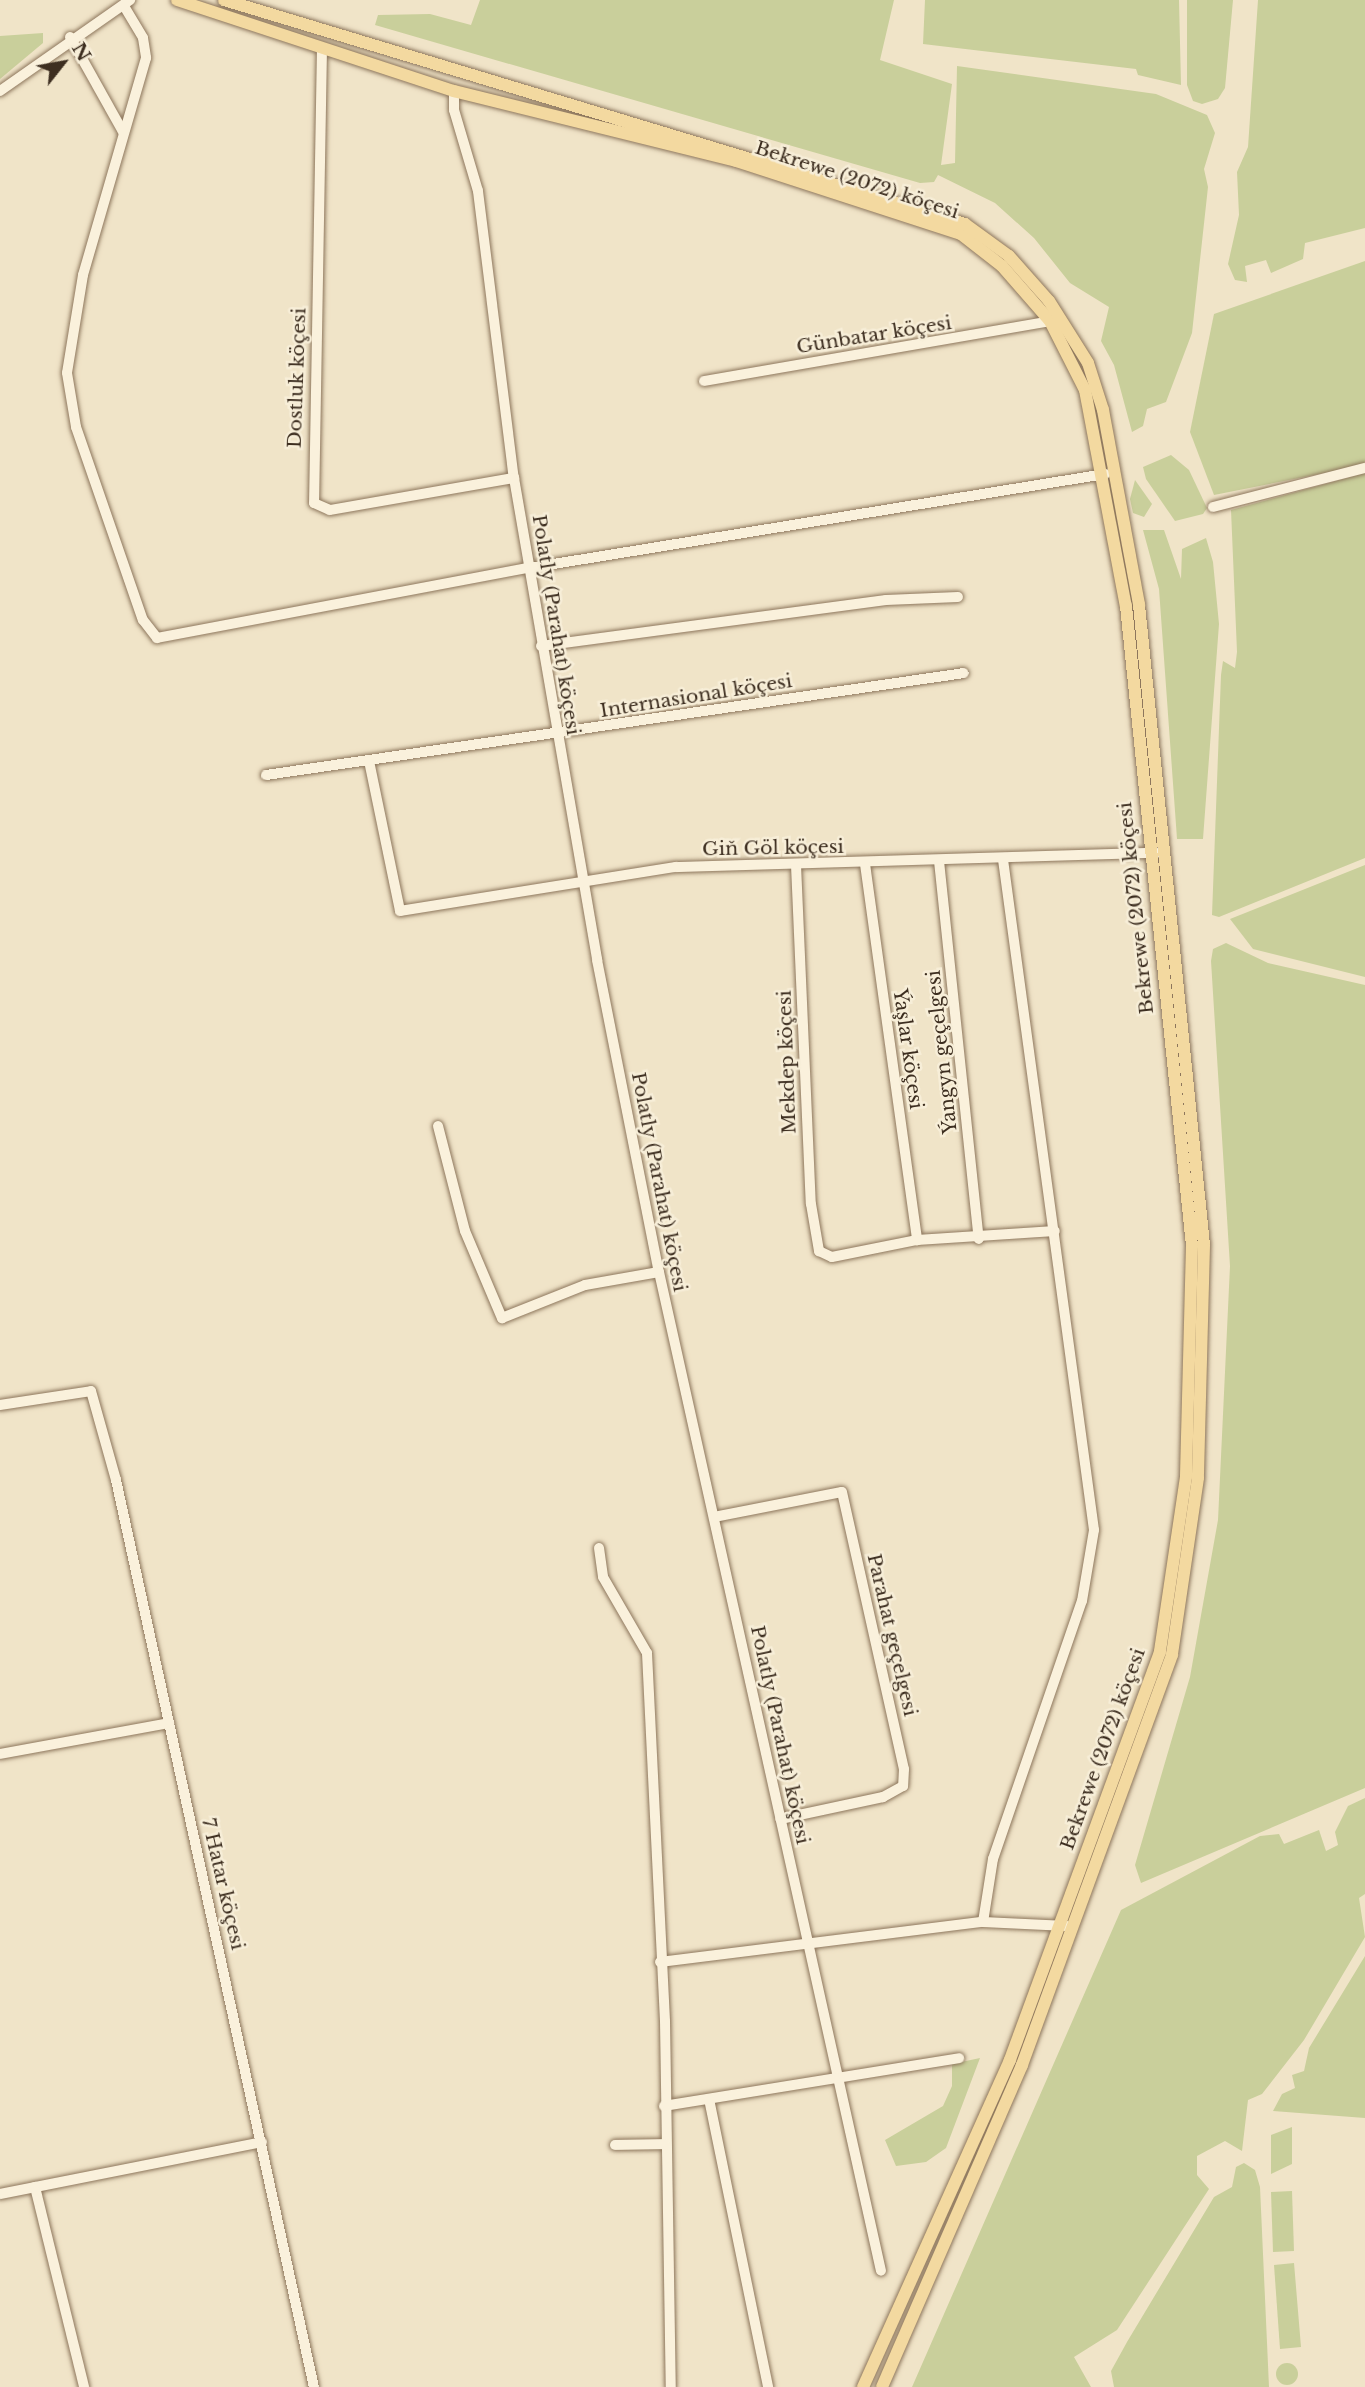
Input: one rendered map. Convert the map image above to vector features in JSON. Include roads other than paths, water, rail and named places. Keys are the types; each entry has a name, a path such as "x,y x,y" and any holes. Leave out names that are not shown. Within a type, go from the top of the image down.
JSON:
{"main road":[{"name":"Bekrewe (2072) köçesi","path":"177,0 454,91 736,161 929,220 983,248 1050,321 1085,390 1105,474 1126,606 1154,853 1192,1245 1186,1477 1160,1652 1010,2060 863,2387"},
{"name":"Bekrewe (2072) köçesi","path":"224,0 933,211 965,224 1009,256 1068,328 1103,410 1139,605 1154,853 1205,1245 1198,1478 1172,1655 1074,1928 882,2387"}],"street":[{"path":"0,91 70,37 127,3 144,38 146,58 83,275 67,373 76,427 152,634 168,638 198,626 529,568 1105,474"},
{"path":"70,37 123,132"},
{"name":"Dostluk köçesi","path":"322,48 314,503 330,510 514,478"},
{"name":"Polatly (Parahat) köçesi","path":"454,91 454,110 478,191 514,478 582,881 659,1272 836,2079 881,2271"},
{"name":"Günbatar köçesi","path":"704,381 1050,321"},
{"path":"1213,507 1365,468"},
{"path":"541,646 886,600 958,597"},
{"name":"Internasional köçesi","path":"266,775 556,735 964,673"},
{"name":"Giň Göl köçesi","path":"369,761 400,911 676,867 1003,860 1154,853"},
{"name":"Ýangyn geçelgesi","path":"939,860 979,1240"},
{"path":"983,1922 993,1859 1072,1631 1093,1551 1090,1476 1003,860"},
{"name":"Ýaşlar köçesi","path":"865,864 917,1240"},
{"name":"Mekdep köçesi","path":"796,865 811,1203 823,1256 917,1240"},
{"path":"438,1126 466,1231 502,1318 585,1285 659,1272"},
{"path":"917,1240 979,1240 1055,1231"},
{"name":"7 Hatar köçesi","path":"0,1405 90,1391 169,1723 314,2387"},
{"name":"Parahat geçelgesi","path":"714,1517 842,1492 903,1786 883,1797 780,1819"},
{"path":"599,1548 603,1577 647,1653 660,1962 671,2387"},
{"path":"0,1754 169,1723"},
{"path":"660,1962 808,1946 983,1922 1060,1924 1074,1928"},
{"path":"664,2106 959,2057"},
{"path":"709,2099 768,2387"},
{"path":"0,2194 262,2142"},
{"path":"615,2145 665,2144"},
{"path":"35,2187 85,2387"}]}
